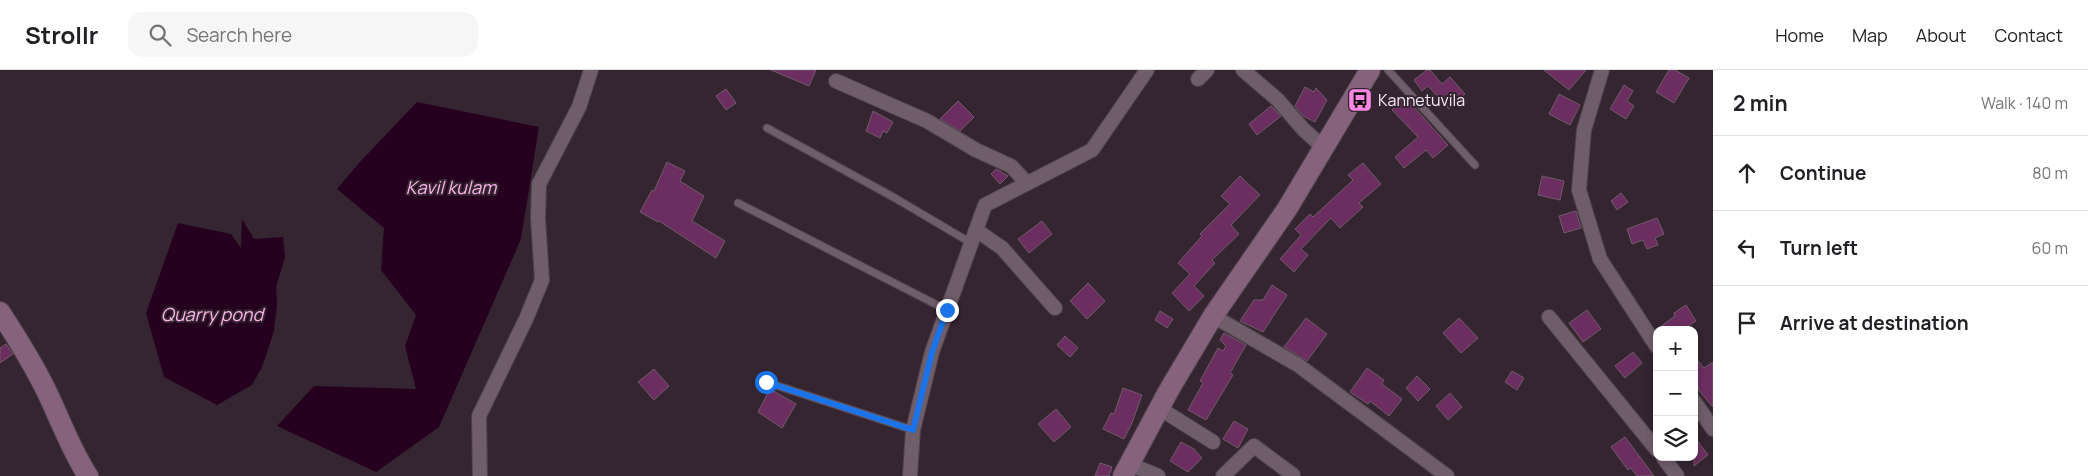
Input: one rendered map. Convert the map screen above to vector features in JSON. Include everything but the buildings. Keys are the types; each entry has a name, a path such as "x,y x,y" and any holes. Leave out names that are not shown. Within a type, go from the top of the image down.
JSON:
{"main road":[{"path":"1126,470 1159,408 1213,316 1287,209 1370,70"},
{"path":"0,312 30,360 52,402 66,438 88,476"}],"street":[{"path":"480,476 479,416 526,319 542,280 538,184 579,108 591,70"},
{"path":"910,476 913,430 932,352 984,205 1092,150 1146,70"},
{"path":"1243,70 1278,100 1302,129 1324,148"},
{"path":"1602,70 1584,130 1579,190 1600,259 1653,341"},
{"path":"836,81 927,120 976,150 1012,166 1027,183"},
{"path":"976,230 1002,248 1055,308"},
{"path":"1213,316 1298,365 1447,476"},
{"path":"1549,317 1653,445"},
{"path":"1698,407 1713,429"},
{"path":"1159,408 1213,442"},
{"path":"1224,476 1254,446 1293,475"},
{"path":"1665,461 1677,476"},
{"path":"1126,470 1158,476"}],"lane":[{"path":"1388,70 1475,165"},
{"path":"767,128 895,198 971,243"},
{"path":"738,203 947,310"},
{"path":"766,382 913,430"}],"water":[{"name":"Kavil kulam","path":"417,102 539,127 521,239 439,427 376,472 277,426 314,386 416,389 405,346 416,315 381,270 384,228 337,189"},
{"name":"Quarry pond","path":"242,219 254,239 283,237 285,257 276,287 277,304 274,331 262,367 252,385 217,405 164,377 146,313 178,223 231,234 241,248"}],"place":[{"name":"Kannetuvila","path":"1360,100"}],"route":[{"path":"766,382 913,430 932,352 947,310"}]}
